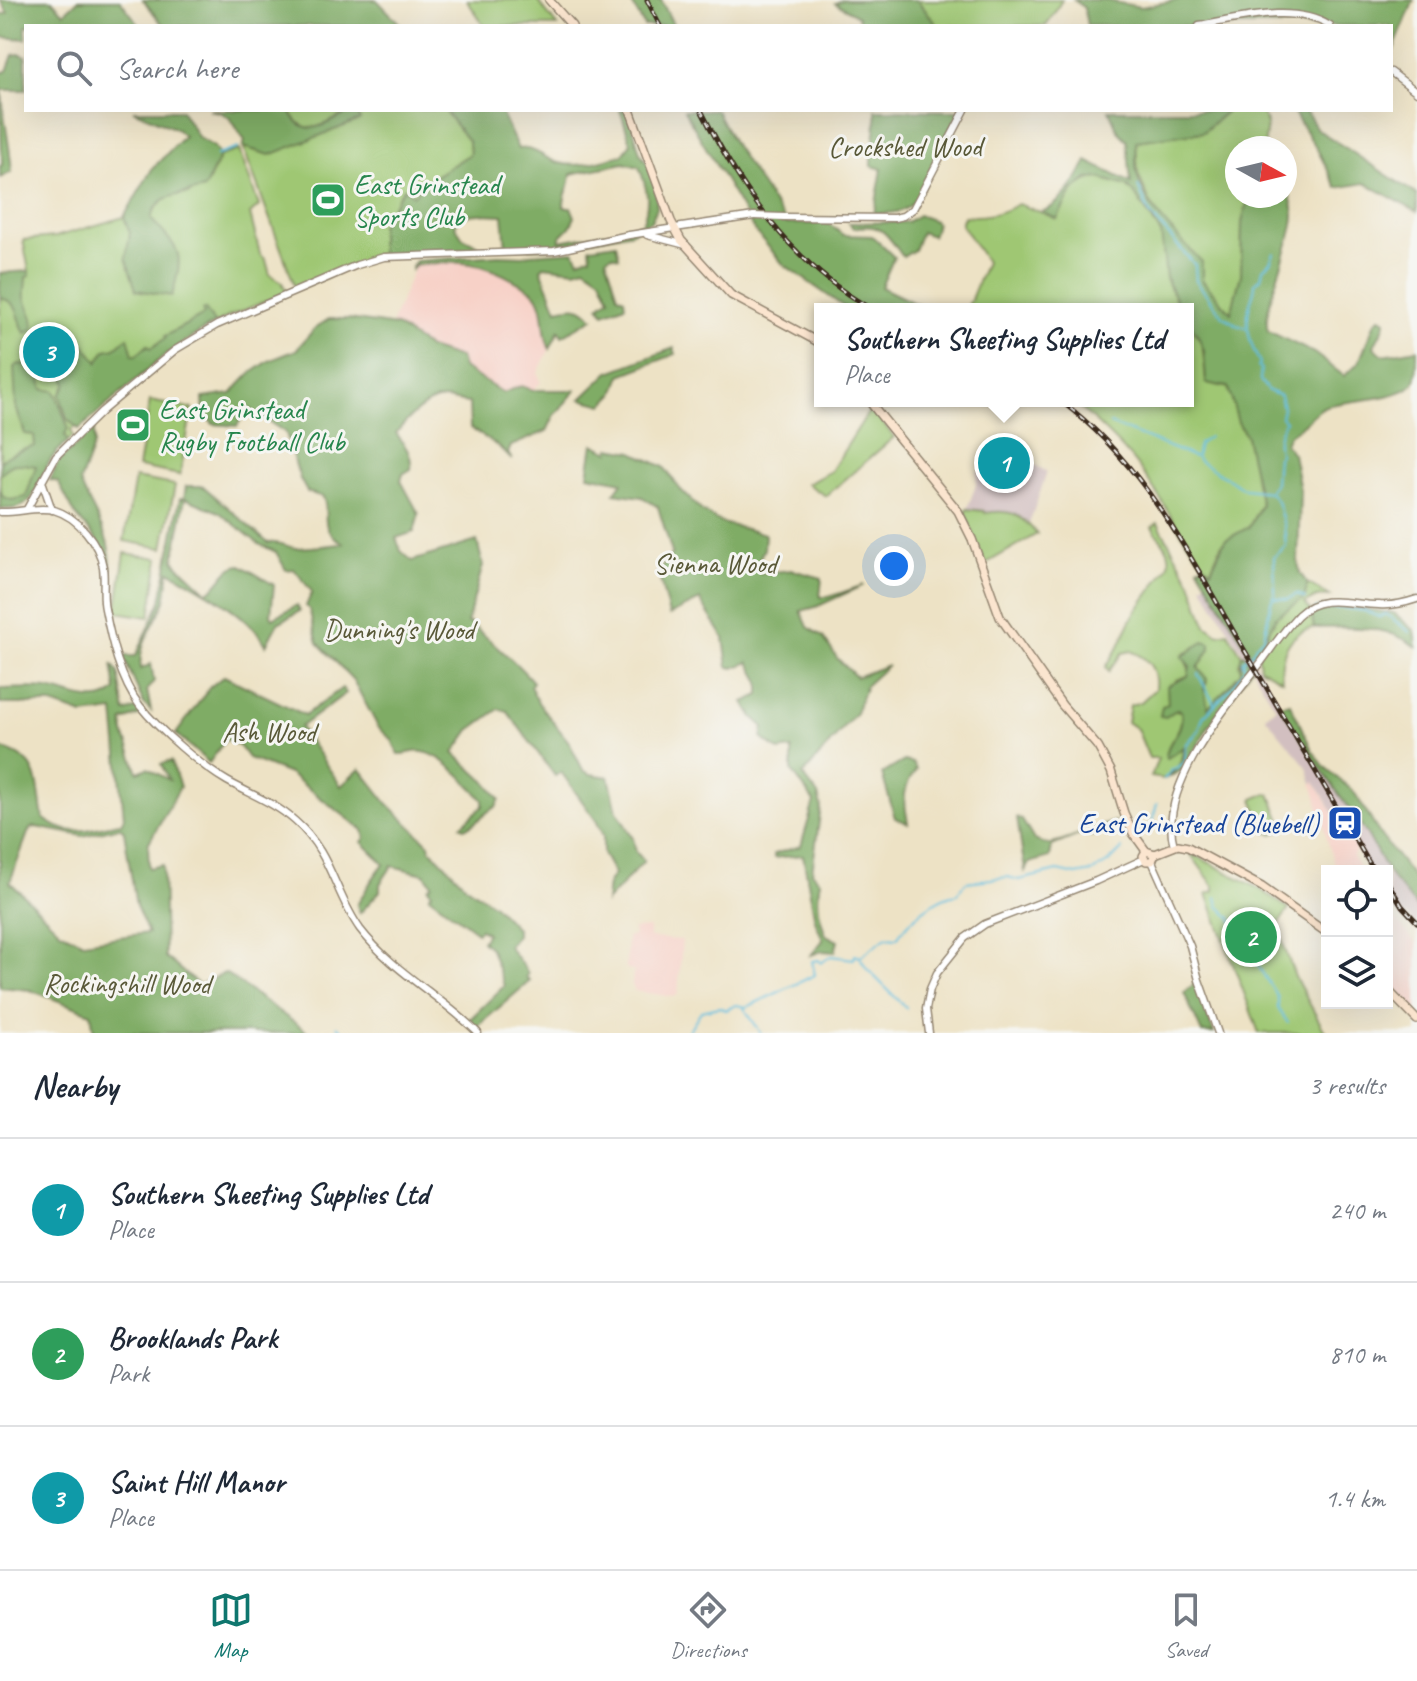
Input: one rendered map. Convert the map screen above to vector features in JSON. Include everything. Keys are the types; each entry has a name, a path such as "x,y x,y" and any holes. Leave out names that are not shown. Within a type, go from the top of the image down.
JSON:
{"main road":[{"path":"549,0 570,24"},
{"path":"631,112 675,230 686,245 731,295 814,340"},
{"path":"874,407 958,511 972,539 1000,617 1062,705 1098,747 1111,771 1133,833 1149,856 1174,846 1188,847 1262,887 1321,929"},
{"path":"1393,995 1417,1020"}],"street":[{"path":"1213,24 1291,13 1309,15 1326,24"},
{"path":"1393,74 1417,92"},
{"path":"27,509 56,456 102,411 175,350 217,325 311,284 384,257 554,251 641,233 754,216 894,218 908,213 919,199 964,112"},
{"path":"641,233 686,245"},
{"path":"43,484 52,510"},
{"path":"0,512 52,510 71,517 79,524 98,550 103,565 104,607 117,655 140,706 201,764 264,799 295,821 329,862 336,884 368,938 382,954 478,1033"},
{"path":"1174,846 1172,829 1175,807 1189,767 1210,729 1298,615 1308,606 1322,601 1386,605 1417,599"},
{"path":"929,1033 926,1009 930,989 937,973 965,938 985,924 1096,881 1149,856 1190,946 1218,1033"}],"shaded area":[{"path":"455,262 482,264 537,294 541,293 559,329 538,373 541,382 533,390 520,386 503,393 463,368 460,358 429,348 401,328 391,325 415,265"},
{"path":"1006,459 1007,466 1031,463 1047,472 1029,524 1014,514 985,514 984,511 967,509 976,485 977,471 1001,467 1001,460"},
{"path":"1208,582 1280,705 1290,703 1312,750 1325,767 1354,792 1381,836 1417,882 1417,927 1406,915 1402,919 1393,909 1393,865 1365,865 1315,782 1312,783 1307,767 1265,716 1276,708 1202,585"},
{"path":"1314,781 1356,850 1353,857 1358,865 1334,865 1312,783"},
{"path":"1393,917 1417,944 1417,1009 1412,1008 1393,986"},
{"path":"649,928 649,938 682,940 678,994 674,997 635,991 632,985 633,973 637,973 626,968 627,937 634,936 633,929"}],"green space":[{"path":"0,0 52,0 64,13 78,0 120,0 138,24 24,24 24,39 0,37 0,15 8,13"},
{"path":"143,0 377,0 400,24 162,24"},
{"path":"467,0 537,0 555,24 483,24"},
{"path":"630,0 661,0 673,24 643,24"},
{"path":"842,0 917,0 936,24 860,24 858,16 835,3"},
{"path":"917,0 1062,0 1047,24 936,24"},
{"path":"1074,0 1103,0 1141,7 1178,0 1414,0 1393,51 1393,24 1087,24 1084,8"},
{"path":"13,55 24,55 24,90 2,90 12,172 0,178 0,73 7,71"},
{"path":"138,112 182,112 199,138 214,147 220,156 204,189 172,196 154,210 151,219 178,253 172,296 136,290 126,258 130,233 124,217 152,169 184,136 176,129"},
{"path":"216,112 291,112 302,125 308,127 331,122 347,112 356,112 360,120 270,155 243,147 245,141 231,120"},
{"path":"291,112 348,112 316,128 302,126"},
{"name":"East Grinstead Sports Club","path":"356,112 446,112 469,142 470,154 420,186 414,195 404,188 380,226 380,255 296,289 243,147 270,155 359,120"},
{"path":"446,112 501,112 518,149 529,149 554,161 574,165 622,155 631,143 621,112 629,112 640,153 649,166 656,189 657,208 651,221 632,232 550,248 506,248 503,215 469,215 455,226 463,238 479,246 479,250 380,255 380,226 404,188 414,195 420,186 470,154 469,142","holes":["624,163 639,167 647,195 642,223 626,229 560,241 575,217 571,207 564,207 571,174"]},
{"path":"685,112 717,112 735,146 787,224 828,223 843,235 872,236 894,257 881,287 914,303 838,303 783,264 754,230"},
{"name":"Crockshed Wood","path":"876,112 960,112 917,197 904,210 893,213 874,214 882,169 872,166"},
{"path":"1110,112 1226,112 1203,132 1136,141 1137,174 1141,187 1155,211 1202,262 1202,280 1231,313 1241,275 1242,223 1246,208 1293,208 1292,228 1272,293 1268,331 1314,353 1344,376 1359,362 1375,322 1380,318 1385,320 1385,324 1374,347 1383,355 1417,349 1415,381 1409,387 1388,396 1326,406 1288,437 1285,444 1293,454 1300,490 1298,562 1300,573 1307,583 1305,598 1276,617 1258,652 1251,655 1198,567 1204,564 1211,570 1225,540 1249,527 1261,505 1246,436 1238,422 1228,387 1206,383 1204,351 1194,330 1194,303 1177,303 1166,278 1161,233 1127,186 1099,178 1088,179 1072,191 1057,219 1041,212 1062,198 1087,161 1131,183 1127,140 1118,131"},
{"path":"1226,112 1261,112 1267,124 1266,136 1225,136 1225,208 1246,208 1242,223 1241,275 1231,313 1202,280 1149,200 1138,174 1136,141 1203,132"},
{"path":"1293,112 1306,112 1317,129 1417,195 1417,212 1365,183 1337,188"},
{"path":"239,150 259,206 250,214 260,254 266,260 270,275 281,281 287,292 230,316 181,342 79,429 71,430 73,436 53,455 25,504 0,508 0,281 30,276 23,240 55,237 124,217 150,219 167,196 188,194 209,181 220,156"},
{"path":"1099,178 1127,186 1135,194 1164,238 1166,278 1177,303 969,303 986,262 961,224 964,216 992,214 1018,204 1057,218 1078,186"},
{"path":"918,215 935,221 936,225 932,236 921,232 914,250 903,257 883,232 871,227 853,228 849,223 907,222"},
{"path":"616,243 619,257 612,255 606,258 618,295 624,298 625,305 604,313 599,306 610,298 601,278 585,267 575,270 544,266 541,269 557,309 577,307 593,318 562,336 559,330 550,349 540,302 528,288 491,269 468,263 415,265 412,269 416,261 499,255 574,251 579,260 591,256 590,247"},
{"path":"29,271 25,296 34,325 33,330 25,333 15,307 0,298 0,273"},
{"path":"205,309 214,323 166,354 79,429 67,419 60,395 67,384 61,371 66,347 72,343 83,343 98,362 106,350 115,348 128,337 133,355 137,355 148,345 151,348 165,336 204,315 202,310"},
{"name":"Dunning's Wood","path":"329,319 396,326 429,348 460,358 463,368 503,393 521,386 533,390 576,390 554,416 547,431 511,446 508,453 512,460 499,447 470,428 469,403 443,399 429,403 416,412 396,433 411,459 411,469 403,474 401,481 419,514 414,532 396,538 401,551 412,561 477,541 483,565 467,623 518,665 533,682 530,686 539,704 569,742 583,770 609,777 617,811 633,838 636,852 644,861 606,902 608,883 614,874 603,854 603,836 597,822 561,772 555,776 507,711 499,709 470,730 454,753 500,799 496,807 464,828 461,826 483,806 483,800 456,771 431,754 398,754 392,740 378,727 353,680 318,643 306,606 312,592 294,569 286,570 276,552 259,544 219,512 185,498 174,559 177,564 207,592 226,572 241,565 274,585 273,618 297,605 300,611 278,623 266,645 249,623 236,613 169,571 164,603 140,660 141,669 151,664 154,681 147,690 151,711 144,704 123,656 136,656 161,601 180,498 184,498 186,486 203,486 268,543 295,548 343,543 329,531 323,497 307,492 300,479 286,433 248,408 237,426 213,424 204,414 203,398 231,394 250,374 269,361 296,350 315,328"},
{"path":"1194,331 1202,343 1206,383 1229,388 1238,422 1246,436 1261,504 1249,527 1221,545 1210,571 1138,467 1112,437 1079,407 1194,407"},
{"path":"674,348 676,354 621,375 614,394 603,405 581,399 609,372"},
{"path":"19,364 43,371 43,389 55,391 68,427 65,436 68,441 51,459 36,491 26,503 11,509 0,508 0,487 3,497 12,500 26,497 36,466 15,464 0,475 3,459 35,446 34,435 25,434 16,407 14,367"},
{"path":"150,401 192,409 180,475 138,467"},
{"path":"871,408 894,437 826,496 807,484 831,471"},
{"path":"94,429 94,444 80,482 107,541 111,566 109,579 104,549 75,514 58,482 50,480 59,461"},
{"name":"Sienna Wood","path":"593,444 610,452 610,448 633,452 664,467 702,511 722,523 765,534 764,549 755,568 761,573 793,570 822,578 820,597 864,585 801,611 808,627 823,637 837,658 856,677 888,665 866,685 856,713 803,775 818,795 821,807 812,872 820,881 819,908 826,935 838,941 835,952 822,951 811,955 823,940 815,920 803,855 774,858 774,854 801,846 814,802 792,771 792,749 779,751 762,738 764,727 744,702 760,695 760,682 749,662 728,667 724,638 700,600 669,615 658,572 672,553 658,507 642,497 614,493 622,482 588,475"},
{"path":"135,478 175,485 163,548 124,541"},
{"path":"967,509 1015,514 1037,534 985,564 965,513"},
{"path":"1158,523 1191,582 1206,625 1218,634 1228,632 1242,655 1239,663 1241,672 1210,708 1206,706 1204,688 1207,682 1198,668 1210,649 1204,641 1183,655 1190,671 1188,676 1176,680 1171,710 1181,711 1181,719 1167,758 1184,746 1184,752 1179,765 1164,779 1151,777 1158,758 1149,758 1137,729 1127,722 1130,705 1141,702 1155,689 1153,670 1147,661 1131,651 1122,653 1109,671 1106,667 1133,616 1168,567 1168,551 1152,527"},
{"path":"125,553 159,558 150,617 116,612"},
{"path":"1307,583 1330,596 1317,597 1305,603 1313,614 1314,628 1298,634 1287,646 1282,662 1282,680 1260,668 1258,652 1276,617 1304,598"},
{"path":"1322,606 1394,613 1415,631 1417,647 1381,631 1314,628 1313,611"},
{"path":"1204,641 1210,643 1210,649 1198,668 1207,679 1204,688 1208,708 1241,673 1241,656 1244,654 1252,667 1208,727 1185,769 1164,779 1180,765 1184,757 1184,747 1166,759 1182,719 1181,711 1177,709 1166,717 1160,716 1162,706 1168,704 1167,686 1188,676 1190,666 1182,657"},
{"name":"Rockingshill Wood","path":"112,664 118,672 125,712 139,708 144,714 123,721 124,733 138,772 148,768 169,780 161,764 171,761 180,787 148,844 149,868 163,865 165,957 199,985 225,973 309,1033 94,1033 91,1013 30,990 0,987 0,748 14,753 31,766 38,783 43,818 53,825 81,831 121,823 124,818 114,711 83,715 52,704 0,704 0,689 47,689 92,699 109,696 116,690","holes":["120,827 124,831 136,906 148,933 83,942 60,931 10,882 31,828 83,836"]},
{"name":"Ash Wood","path":"224,676 305,715 342,688 346,693 300,727 341,786 360,769 388,804 466,886 494,905 516,928 516,935 508,946 528,973 526,977 530,981 479,1025 475,1027 468,1021 504,986 491,949 482,941 487,933 480,929 477,932 429,896 432,893 428,888 432,884 424,874 392,866 380,884 380,891 360,913 357,905 384,864 362,842 365,838 363,830 289,774 248,758 240,747 226,739 209,763 176,734 210,687"},
{"path":"1290,703 1312,750 1325,767 1354,792 1381,836 1417,882 1417,908 1393,879 1393,865 1384,865 1367,834 1280,705"},
{"path":"904,761 913,763 916,770 905,795 908,823 895,818 882,774"},
{"path":"1267,793 1283,825 1281,831 1272,834 1266,832 1253,799"},
{"path":"1017,818 1022,820 1034,840 1049,845 1116,821 1091,836 1081,834 1052,846 1050,857 1029,863 1025,871"},
{"path":"1189,852 1260,889 1289,909 1277,926 1295,977 1324,1030 1329,1033 1259,1033 1207,894 1214,891 1214,886"},
{"path":"1195,983 1214,1033 1202,1033 1184,993"}],"waterway":[{"path":"217,155 238,148"},
{"path":"1138,186 1150,214 1195,265 1196,281 1223,316 1246,328"},
{"path":"1270,490 1275,483 1277,457 1280,454 1278,437 1285,421 1281,417 1283,408 1280,396 1267,390 1260,380 1260,363 1248,323 1255,283 1274,253"},
{"path":"1110,424 1194,457"},
{"path":"1209,437 1199,444 1198,460 1245,489 1270,492 1277,501 1284,525 1286,546 1274,557 1275,594 1264,637 1251,655"},
{"path":"1275,598 1288,599 1297,594 1305,598"},
{"path":"1315,609 1342,608 1365,611 1379,617 1386,614 1410,632"},
{"path":"1164,779 1185,763 1186,745 1199,730 1203,717 1233,686 1245,668 1243,661 1246,658"},
{"path":"1198,674 1215,705"},
{"path":"1140,832 1151,826 1157,804"},
{"path":"687,1033 701,1011 719,1007 726,1010 736,1005 747,1007 815,975 812,961 819,960 821,963 831,956 854,959 855,955 860,957 886,937 897,938 922,911 939,900 957,894 966,882 1008,877 1019,880 1058,871 1076,875 1092,872 1109,862 1122,849"},
{"path":"1217,897 1219,906 1231,918 1278,998 1278,1008 1288,1023"},
{"path":"861,959 906,1008"},
{"path":"744,1008 761,1033"},
{"path":"337,1026 344,1033"}],"railway":[{"path":"647,0 659,24"},
{"path":"702,112 733,168 771,222 816,270 861,303"},
{"path":"1068,407 1115,451 1160,508 1370,865"},
{"path":"1393,891 1417,922"}],"place":[{"name":"East Grinstead Sports Club","path":"328,200"},
{"name":"Saint Hill Manor","path":"49,352"},
{"name":"East Grinstead Rugby Football Club","path":"133,425"},
{"name":"Southern Sheeting Supplies Ltd","path":"1004,463"},
{"name":"East Grinstead (Bluebell)","path":"1345,823"},
{"name":"Brooklands Park","path":"1251,937"}]}
